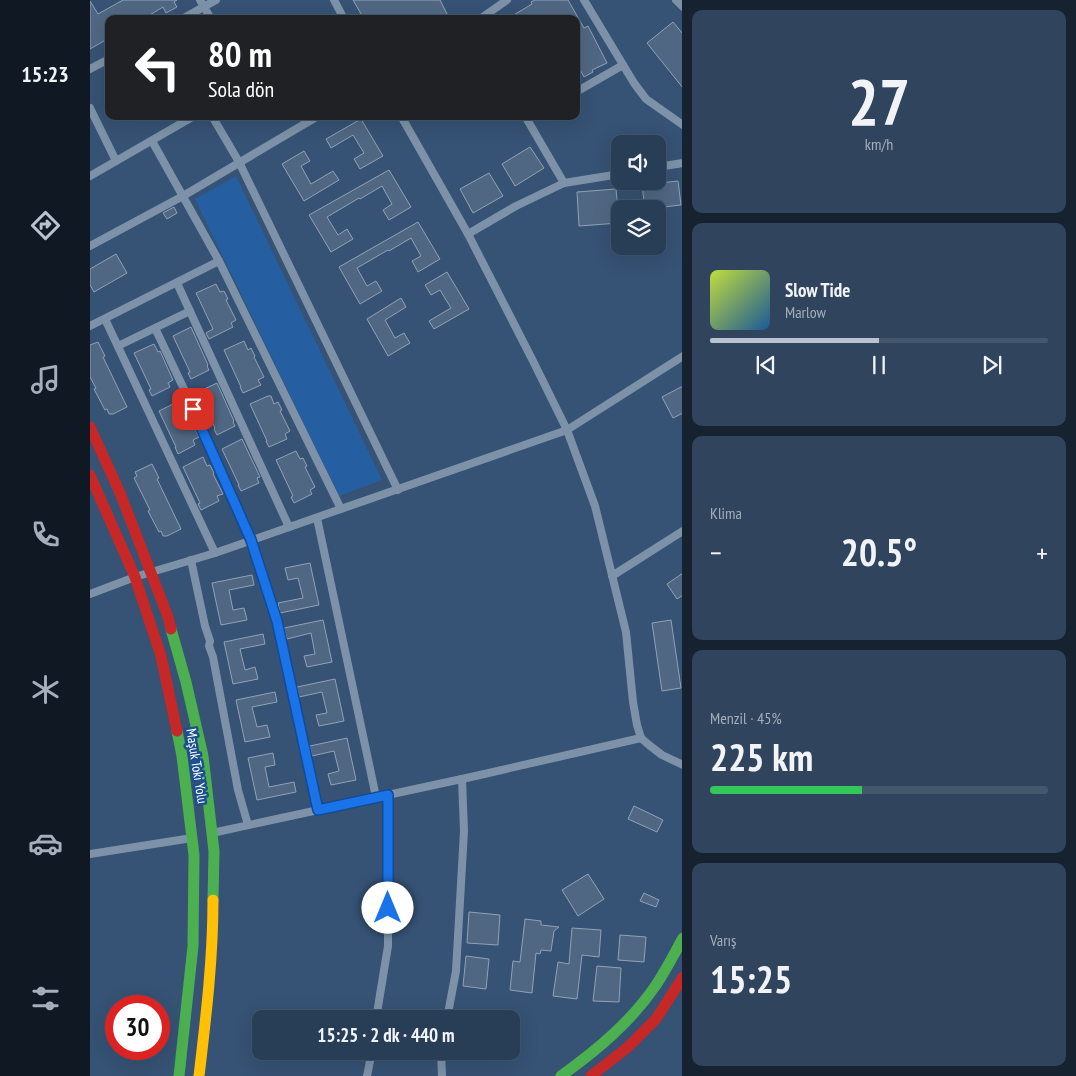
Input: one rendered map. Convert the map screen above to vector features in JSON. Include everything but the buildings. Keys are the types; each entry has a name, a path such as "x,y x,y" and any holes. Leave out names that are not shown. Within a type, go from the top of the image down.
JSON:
{"main road":[{"path":"90,427 120,493 168,617 186,682 203,756 214,852 213,928 209,992 199,1076"},
{"name":"Maşuk Toki Yolu","path":"90,475 135,577 163,665 182,756 194,855 194,885 193,946 179,1076"},
{"path":"561,1076 600,1048 634,1014 666,969 682,938"},
{"path":"591,1076 628,1047 656,1019 682,977"}],"street":[{"path":"187,15 202,3 216,0"},
{"path":"334,0 342,15"},
{"path":"486,15 507,0"},
{"path":"584,0 634,83 646,99 682,125"},
{"path":"676,0 682,7"},
{"path":"202,3 209,15"},
{"path":"90,69 105,61"},
{"path":"580,90 623,65"},
{"path":"90,108 116,161"},
{"path":"90,176 187,120"},
{"path":"214,120 239,162 398,490"},
{"path":"90,246 183,196 311,120"},
{"path":"403,120 468,234 529,352 566,430 596,506 626,632 633,702 641,738 662,755 682,765"},
{"path":"530,120 564,183"},
{"path":"152,141 220,261 341,509"},
{"path":"666,166 682,163"},
{"path":"468,234 516,206 564,183 611,175"},
{"path":"90,326 220,261"},
{"path":"177,282 289,527"},
{"path":"118,346 190,311"},
{"path":"105,319 215,553"},
{"path":"155,328 201,425 251,540 277,621 318,810"},
{"path":"90,594 135,577 215,553 317,518 566,430 682,356"},
{"path":"317,518 376,797"},
{"path":"612,576 682,530"},
{"path":"191,560 210,641 209,646 213,657 238,790 248,825"},
{"path":"212,833 641,738"},
{"path":"449,1010 456,971 464,831 462,779"},
{"path":"377,1010 388,946 388,795"},
{"path":"90,854 192,838"},
{"path":"368,1076 371,1060"},
{"path":"441,1060 442,1076"}],"shaded area":[{"path":"236,176 382,480 339,496 195,199"}],"traffic: fast":[{"path":"171,629 186,682 203,756 214,851 213,900"},
{"path":"177,731 182,756 194,855 193,946 179,1076"},
{"path":"561,1076 600,1046 636,1011 667,968 682,940"}],"traffic: slow":[{"path":"199,1076 207,1010 213,900"}],"traffic: jam":[{"path":"90,427 120,493 171,629"},
{"path":"90,475 135,577 161,656 177,731"},
{"path":"591,1076 628,1047 656,1019 682,979"}],"route":[{"path":"193,409 251,540 277,621 318,810 388,795 388,908"}]}
